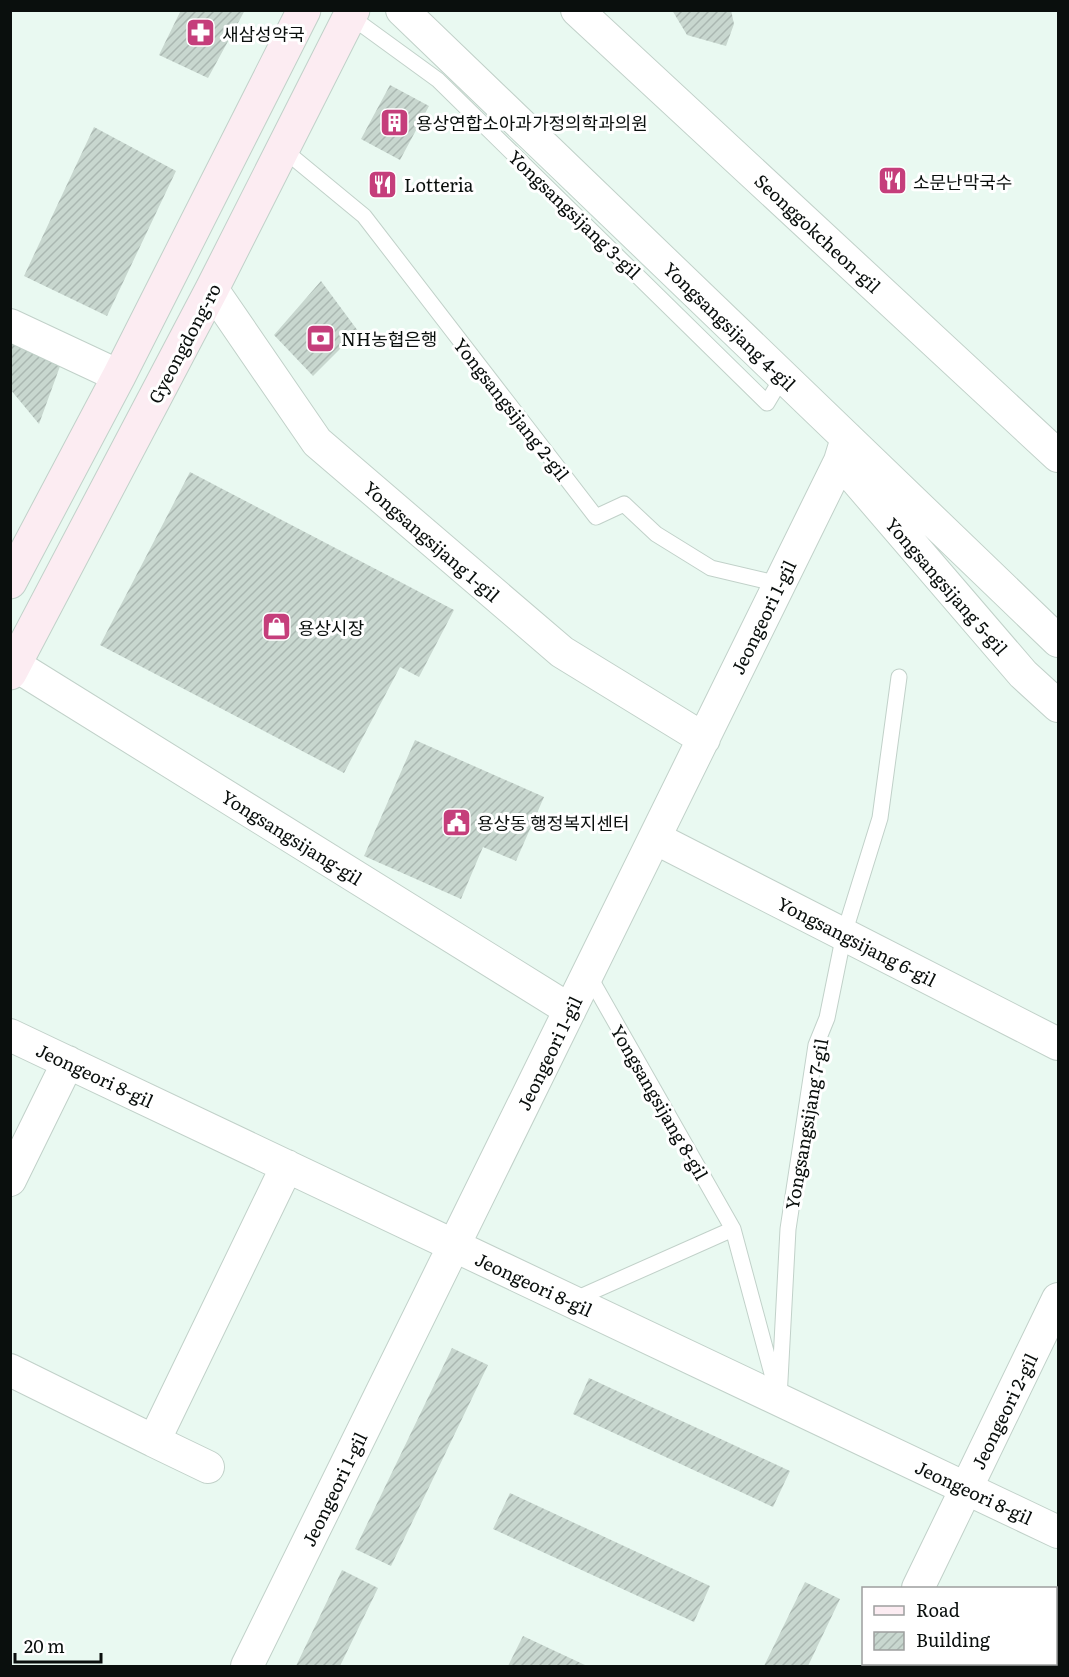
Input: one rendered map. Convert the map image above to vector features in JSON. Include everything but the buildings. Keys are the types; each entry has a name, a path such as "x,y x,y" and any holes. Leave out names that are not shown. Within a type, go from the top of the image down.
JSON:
{"street":[{"path":"10,582 119,376 304,10"},
{"name":"Yongsangsijang 4-gil","path":"402,10 783,376 844,449 1059,641"},
{"name":"Seonggokcheon-gil","path":"577,10 1059,456"},
{"name":"Gyeongdong-ro","path":"13,669 284,150 352,13"},
{"name":"Yongsangsijang 1-gil","path":"212,289 317,442 562,652 704,739"},
{"path":"10,325 119,376"},
{"name":"Jeongeori 1-gil","path":"247,1666 704,739 844,449"},
{"name":"Yongsangsijang 5-gil","path":"844,449 1023,674 1059,706"},
{"name":"Yongsangsijang-gil","path":"13,669 570,1010"},
{"name":"Yongsangsijang 6-gil","path":"655,838 1059,1044"},
{"name":"Jeongeori 8-gil","path":"10,1035 1059,1532"},
{"path":"10,1180 68,1062"},
{"path":"154,1441 287,1166"},
{"name":"Jeongeori 2-gil","path":"918,1587 1059,1299"},
{"path":"10,1370 208,1467"}],"lane":[{"name":"Yongsangsijang 3-gil","path":"352,13 438,80 768,403 783,376"},
{"name":"Yongsangsijang 2-gil","path":"284,150 364,216 596,517 624,504 656,534 711,568 779,584"},
{"name":"Yongsangsijang 7-gil","path":"779,1399 789,1229 816,1045 827,1018 844,934 880,818 899,677"},
{"name":"Yongsangsijang 8-gil","path":"588,974 733,1229 779,1399"},
{"path":"571,1301 733,1229"}],"place":[{"name":"새삼성약국","path":"201,33"},
{"name":"용상연합소아과가정의학과의원","path":"395,122"},
{"name":"소문난막국수","path":"892,181"},
{"name":"Lotteria","path":"383,184"},
{"name":"NH농협은행","path":"320,338"},
{"name":"용상시장","path":"277,627"},
{"name":"용상동 행정복지센터","path":"456,822"}]}
